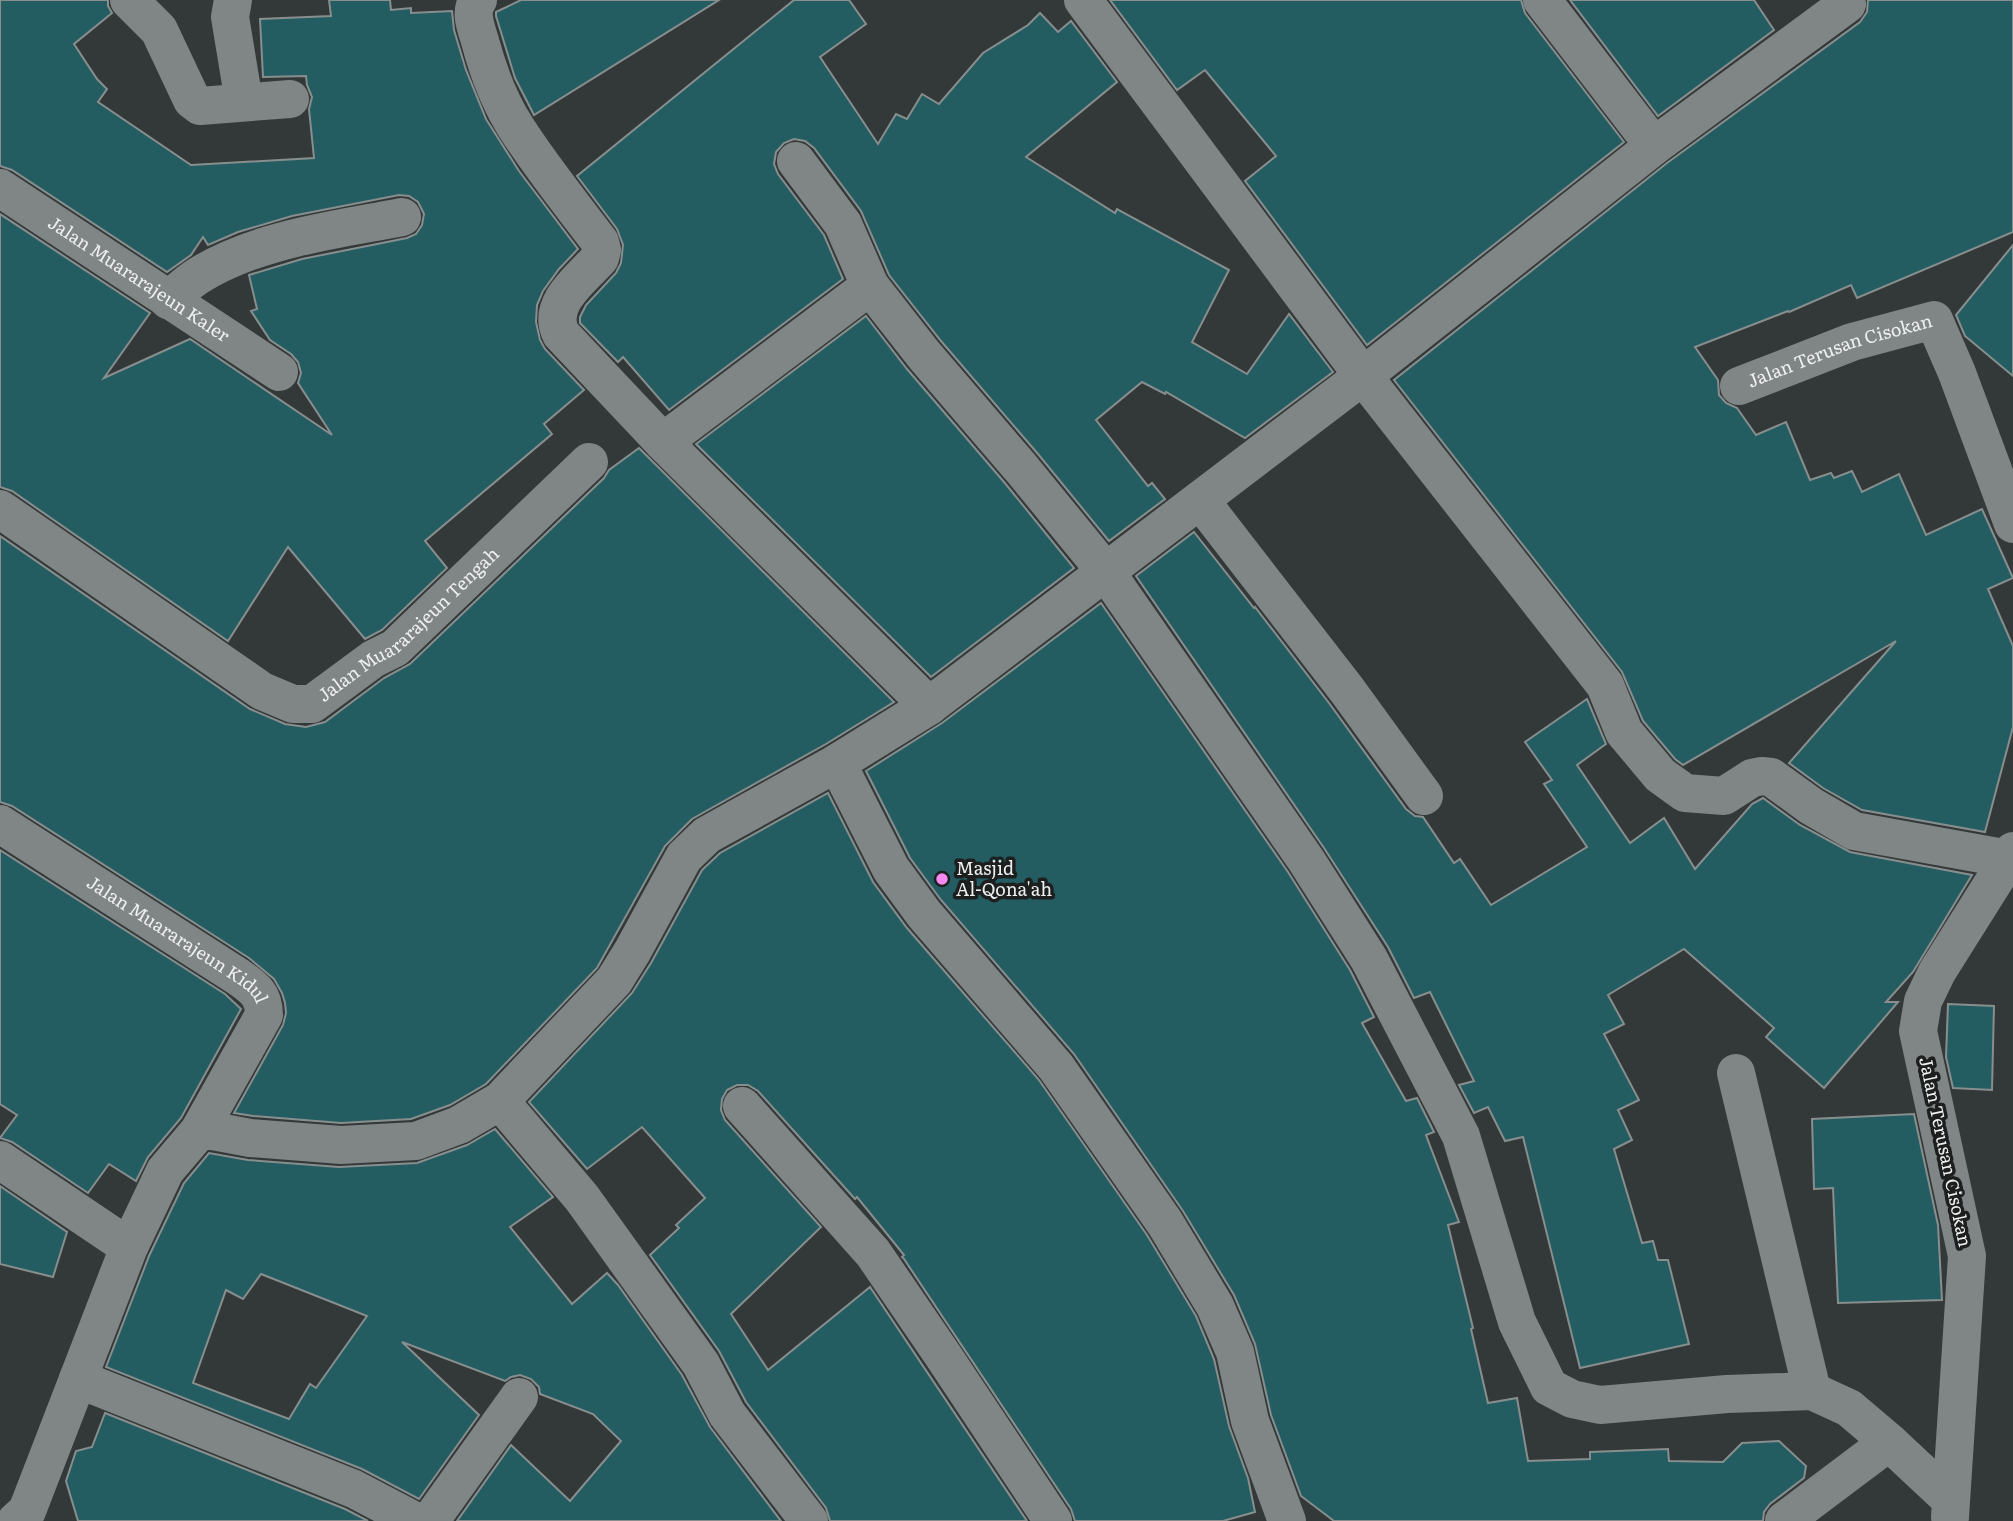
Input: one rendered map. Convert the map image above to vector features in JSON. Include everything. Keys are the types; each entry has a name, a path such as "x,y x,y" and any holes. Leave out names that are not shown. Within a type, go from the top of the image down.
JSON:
{"street":[{"path":"129,0 159,30 191,100 200,106 290,99"},
{"path":"233,0 230,17 244,103"},
{"path":"478,0 474,5 473,19 488,69 516,128 600,242 602,250 600,258 561,303 556,315 556,325 561,334 663,442 929,706"},
{"path":"1083,0 1363,376 1605,685 1624,732 1651,765 1675,788 1685,793 1724,796 1752,778 1771,777 1811,806 1854,831 2011,855"},
{"path":"1542,0 1654,146"},
{"path":"199,1131 341,1145 416,1141 459,1125 500,1101 614,981 684,857 707,835 837,763 929,706 1363,376 1654,146 1847,5 1844,0"},
{"path":"796,160 843,224 870,285 924,355 1106,572 1307,860 1369,959 1461,1136 1517,1322 1549,1387 1572,1399 1600,1405 1727,1394 1812,1391 1849,1408 1889,1442 1950,1510"},
{"name":"Jalan Muararajeun Kaler","path":"0,188 279,372"},
{"path":"168,300 198,276 257,249 402,217"},
{"path":"663,442 870,285"},
{"name":"Jalan Terusan Cisokan","path":"1740,386 1852,342 1934,320 1957,373 2013,524"},
{"name":"Jalan Muararajeun Tengah","path":"0,509 262,691 293,704 312,704 384,653 589,461"},
{"path":"1200,500 1347,690 1424,796"},
{"path":"837,763 891,869 924,914 1056,1068 1165,1223 1215,1306 1235,1352 1250,1421 1287,1521"},
{"name":"Jalan Muararajeun Kidul","path":"0,824 254,988 264,1003 264,1015 199,1131 165,1171 129,1247 27,1518"},
{"name":"Jalan Terusan Cisokan","path":"1950,1510 1967,1256 1918,1031 1923,1001 1937,972 2011,855"},
{"path":"1736,1073 1812,1391"},
{"path":"500,1101 582,1198 701,1364 727,1414 809,1521"},
{"path":"742,1106 873,1254 1053,1521"},
{"path":"0,1160 129,1247"},
{"path":"78,1379 354,1489 415,1521"},
{"path":"430,1521 519,1397"},
{"path":"1784,1521 1889,1442"}],"building":[{"path":"0,0 108,0 112,13 74,44 97,79 107,89 98,102 191,165 314,158 309,109 312,97 306,76 263,77 260,19 331,16 329,0 390,0 391,10 411,8 411,13 452,11 454,30 466,70 486,119 519,171 578,249 543,291 537,305 536,322 545,349 584,390 544,424 552,434 425,541 447,568 382,630 365,639 288,547 228,641 12,491 0,487 0,214 150,313 104,378 190,339 332,435 298,383 301,373 298,362 270,340 251,311 257,309 249,275 302,259 407,238 416,234 422,225 424,214 418,202 409,196 399,195 292,216 238,232 208,245 203,237 191,255 167,272 12,170 0,166"},
{"path":"521,0 719,0 534,115 515,78 496,16 496,12"},
{"path":"794,0 849,0 866,24 820,57 878,144 896,114 907,119 922,94 939,104 983,53 1028,25 1040,13 1058,32 1071,21 1117,82 1026,157 1115,213 1117,209 1229,270 1192,342 1247,374 1289,314 1333,372 1245,438 1166,392 1165,394 1142,382 1096,420 1148,486 1152,483 1165,499 1109,541 889,275 861,211 814,148 805,141 794,139 784,143 776,152 774,164 778,174 824,235 843,279 669,410 623,357 618,362 580,323 586,305 616,273 621,263 623,245 617,229 577,176"},
{"path":"1110,0 1521,0 1525,13 1624,142 1367,345 1245,181 1276,156 1205,70 1177,90"},
{"path":"1570,0 1754,0 1774,30 1658,116"},
{"path":"1868,0 2013,0 2013,232 1857,298 1851,285 1789,312 1695,347 1718,380 1719,395 1726,403 1737,408 1756,435 1786,422 1810,480 1831,473 1834,478 1852,471 1862,492 1899,474 1926,535 1982,509 2013,578 1988,589 2013,646 2013,727 1985,832 1862,810 1823,788 1789,763 1896,641 1683,765 1675,759 1643,721 1622,672 1394,380 1667,163 1860,22 1867,12"},
{"path":"2013,245 2013,376 1965,336 1956,315"},
{"path":"866,316 907,369 1074,568 931,677 696,444"},
{"path":"639,448 894,702 826,744 692,819 665,846 597,968 486,1084 450,1105 411,1119 341,1123 234,1113 283,1025 285,1003 274,979 249,958 12,806 0,802 0,536 250,709 285,724 306,727 325,722 384,678 410,664 604,478 609,470"},
{"path":"1194,532 1329,703 1406,809 1415,816 1423,817 1454,863 1460,859 1491,905 1587,847 1544,784 1552,780 1525,742 1587,699 1606,744 1577,765 1630,843 1664,818 1695,869 1752,804 1763,798 1800,825 1850,852 1972,875 1913,972 1886,1002 1898,1002 1824,1088 1766,1037 1774,1028 1684,949 1608,995 1624,1024 1604,1034 1639,1100 1618,1110 1632,1140 1614,1149 1642,1243 1653,1241 1658,1260 1668,1260 1689,1344 1580,1368 1523,1137 1505,1141 1488,1107 1474,1113 1459,1085 1474,1081 1430,992 1414,998 1388,947 1324,848 1136,576"},
{"path":"1101,603 1288,872 1350,970 1374,1017 1362,1023 1406,1101 1417,1098 1434,1132 1426,1135 1459,1222 1448,1225 1488,1403 1517,1398 1528,1461 1590,1459 1590,1452 1668,1449 1669,1461 1723,1462 1742,1443 1779,1441 1806,1466 1804,1478 1770,1504 1764,1512 1763,1521 1334,1521 1301,1496 1271,1415 1255,1344 1234,1295 1183,1211 1074,1054 941,900 910,858 866,771 942,723"},
{"path":"828,793 873,882 907,928 1039,1080 1147,1235 1196,1316 1214,1359 1229,1426 1248,1478 1255,1512 1223,1521 1075,1521 1071,1509 902,1257 904,1255 857,1197 855,1199 758,1091 748,1085 737,1085 727,1090 722,1099 721,1110 725,1120 821,1227 731,1314 768,1370 870,1287 1027,1521 830,1521 826,1508 746,1402 719,1351 650,1255 679,1228 676,1225 705,1198 642,1127 587,1169 529,1102 632,993 702,870 720,853"},
{"path":"0,850 225,994 241,1009 181,1118 148,1157 136,1181 109,1164 88,1193 12,1142 0,1138 17,1115 0,1104"},
{"path":"1948,1004 1994,1006 1992,1090 1953,1088 1946,1057"},
{"path":"1914,1114 1938,1225 1942,1300 1838,1303 1833,1188 1814,1189 1812,1119"},
{"path":"495,1129 553,1197 510,1227 572,1304 607,1273 682,1375 710,1427 781,1521 457,1521 511,1445 570,1501 621,1441 593,1414 540,1394 539,1387 531,1379 520,1375 505,1381 402,1342 479,1415 419,1499 362,1469 106,1367 149,1256 184,1183 209,1153 248,1160 339,1167 417,1163 467,1145","holes":["261,1274 367,1316 316,1388 310,1384 289,1419 193,1383 226,1290 243,1299"]},
{"path":"0,1186 67,1232 53,1277 0,1264"},
{"path":"105,1413 345,1509 368,1521 78,1521 66,1481 76,1451 92,1447"}],"place":[{"name":"Masjid Al-Qona'ah","path":"942,879"}]}
